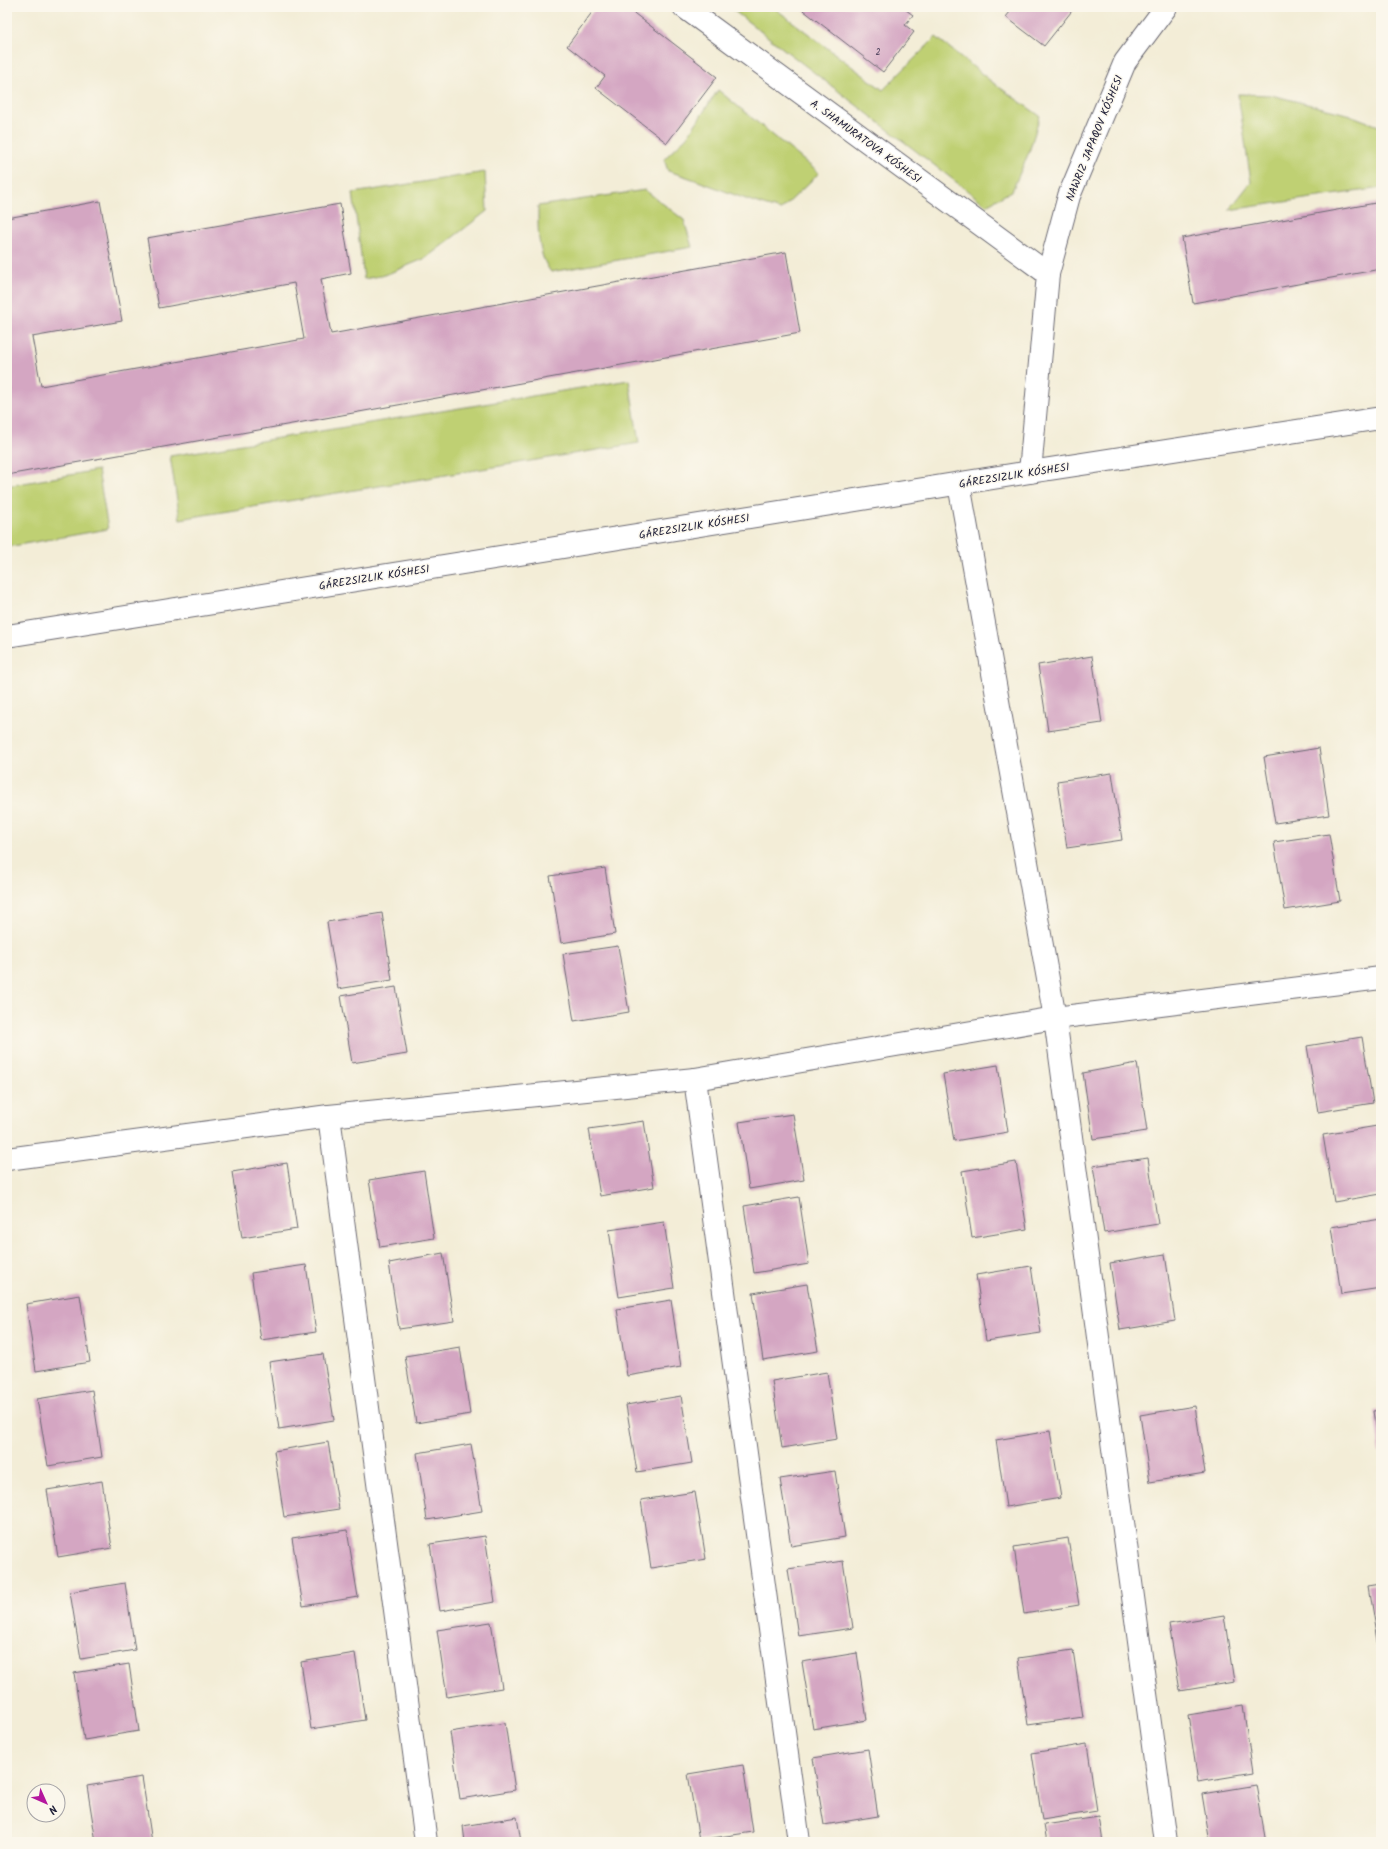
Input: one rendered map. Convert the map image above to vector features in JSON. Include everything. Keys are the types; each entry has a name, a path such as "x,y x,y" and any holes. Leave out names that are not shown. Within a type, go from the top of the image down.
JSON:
{"street":[{"name":"A. SHAMURATOVA KÓSHESI","path":"684,7 1048,274"},
{"path":"1030,472 1048,274 1069,196 1126,62 1166,7"},
{"name":"GÁREZSIZLIK KÓSHESI","path":"7,636 1030,472 1381,418"},
{"path":"959,484 1055,1018 1166,1842"},
{"path":"7,1159 329,1116 695,1079 1055,1018 1381,978"},
{"path":"695,1079 799,1842"},
{"path":"329,1116 426,1842"}],"green space":[{"path":"729,7 773,7 883,90 936,37 992,82 1040,116 1029,152 1012,191 986,205"},
{"path":"718,90 819,173 781,210 668,171 664,159 687,137"},
{"path":"1238,94 1271,95 1347,114 1381,127 1381,188 1229,210 1251,182"},
{"path":"485,172 487,211 426,258 385,275 364,279 353,193"},
{"path":"645,190 684,220 692,247 551,272 546,265 539,241 538,206"},
{"path":"629,380 639,443 180,519 170,456"},
{"path":"98,470 108,529 7,547 7,486"}],"building":[{"path":"596,7 626,7 717,77 667,143 596,88 605,76 567,46"},
{"path":"799,7 902,7 913,15 905,25 914,32 883,72"},
{"path":"1014,7 1075,7 1044,46 1006,17"},
{"path":"100,201 122,321 32,337 41,386 304,339 294,283 159,308 147,238 340,204 351,273 321,279 331,334 786,252 800,333 7,475 7,391 10,390 7,373 7,218"},
{"path":"1381,202 1381,269 1193,303 1182,238"},
{"path":"1092,656 1102,723 1048,731 1038,665"},
{"path":"1319,748 1329,815 1275,823 1264,757"},
{"path":"1112,773 1122,840 1067,848 1057,781"},
{"path":"1329,834 1340,901 1285,910 1274,842"},
{"path":"605,868 615,934 561,943 550,876"},
{"path":"382,913 392,980 338,989 327,922"},
{"path":"618,946 629,1012 574,1021 563,954"},
{"path":"396,987 407,1054 352,1063 341,996"},
{"path":"1362,1037 1373,1103 1318,1112 1307,1046"},
{"path":"1137,1063 1147,1131 1093,1139 1083,1073"},
{"path":"998,1065 1008,1132 954,1141 943,1074"},
{"path":"793,1114 804,1180 749,1189 739,1122"},
{"path":"644,1121 654,1187 600,1196 589,1129"},
{"path":"1377,1126 1381,1149 1381,1194 1334,1202 1323,1135"},
{"path":"1148,1158 1158,1224 1104,1233 1093,1166"},
{"path":"1016,1162 1027,1229 972,1238 962,1171"},
{"path":"287,1163 297,1229 242,1238 232,1172"},
{"path":"424,1171 434,1238 380,1247 369,1180"},
{"path":"799,1197 809,1264 754,1273 744,1206"},
{"path":"1381,1219 1381,1288 1341,1294 1331,1227"},
{"path":"664,1222 674,1288 619,1297 609,1230"},
{"path":"443,1253 454,1321 399,1329 389,1263"},
{"path":"1165,1254 1175,1321 1120,1330 1110,1263"},
{"path":"306,1265 316,1332 261,1340 251,1273"},
{"path":"1031,1266 1041,1333 986,1341 976,1275"},
{"path":"807,1284 818,1351 763,1360 753,1293"},
{"path":"80,1295 90,1362 36,1371 26,1304"},
{"path":"671,1300 681,1367 627,1376 617,1309"},
{"path":"460,1347 470,1414 416,1423 405,1356"},
{"path":"323,1354 334,1420 279,1429 269,1362"},
{"path":"827,1372 837,1439 782,1448 772,1381"},
{"path":"92,1390 102,1457 48,1466 37,1399"},
{"path":"681,1396 692,1463 637,1472 626,1405"},
{"path":"1195,1406 1205,1473 1150,1482 1140,1415"},
{"path":"1381,1410 1381,1453 1380,1453 1374,1411"},
{"path":"1050,1431 1061,1498 1006,1507 996,1440"},
{"path":"328,1442 339,1509 284,1517 274,1451"},
{"path":"471,1444 482,1511 427,1520 417,1453"},
{"path":"835,1471 845,1537 791,1546 780,1479"},
{"path":"102,1481 112,1548 58,1557 47,1490"},
{"path":"695,1492 706,1559 651,1568 641,1500"},
{"path":"347,1530 358,1597 303,1606 292,1538"},
{"path":"485,1536 495,1602 440,1611 430,1544"},
{"path":"1068,1538 1079,1605 1024,1614 1014,1547"},
{"path":"843,1561 853,1628 798,1636 788,1569"},
{"path":"125,1583 135,1650 81,1659 70,1592"},
{"path":"1381,1584 1381,1653 1379,1653 1368,1586"},
{"path":"1224,1615 1234,1682 1180,1691 1169,1624"},
{"path":"491,1622 502,1688 447,1697 437,1630"},
{"path":"1073,1650 1083,1717 1028,1725 1018,1658"},
{"path":"355,1653 365,1720 311,1729 301,1662"},
{"path":"857,1653 867,1720 813,1729 802,1662"},
{"path":"129,1664 139,1731 84,1740 74,1673"},
{"path":"1243,1706 1253,1773 1198,1782 1188,1715"},
{"path":"505,1723 515,1790 460,1799 450,1732"},
{"path":"1087,1744 1097,1811 1042,1820 1032,1753"},
{"path":"868,1749 878,1816 824,1825 813,1758"},
{"path":"743,1765 753,1832 699,1840 688,1774"},
{"path":"142,1777 152,1842 96,1842 87,1786"},
{"path":"1256,1785 1266,1842 1210,1842 1202,1794"},
{"path":"517,1817 521,1842 465,1842 463,1826"},
{"path":"1099,1817 1103,1842 1047,1842 1044,1825"}]}
